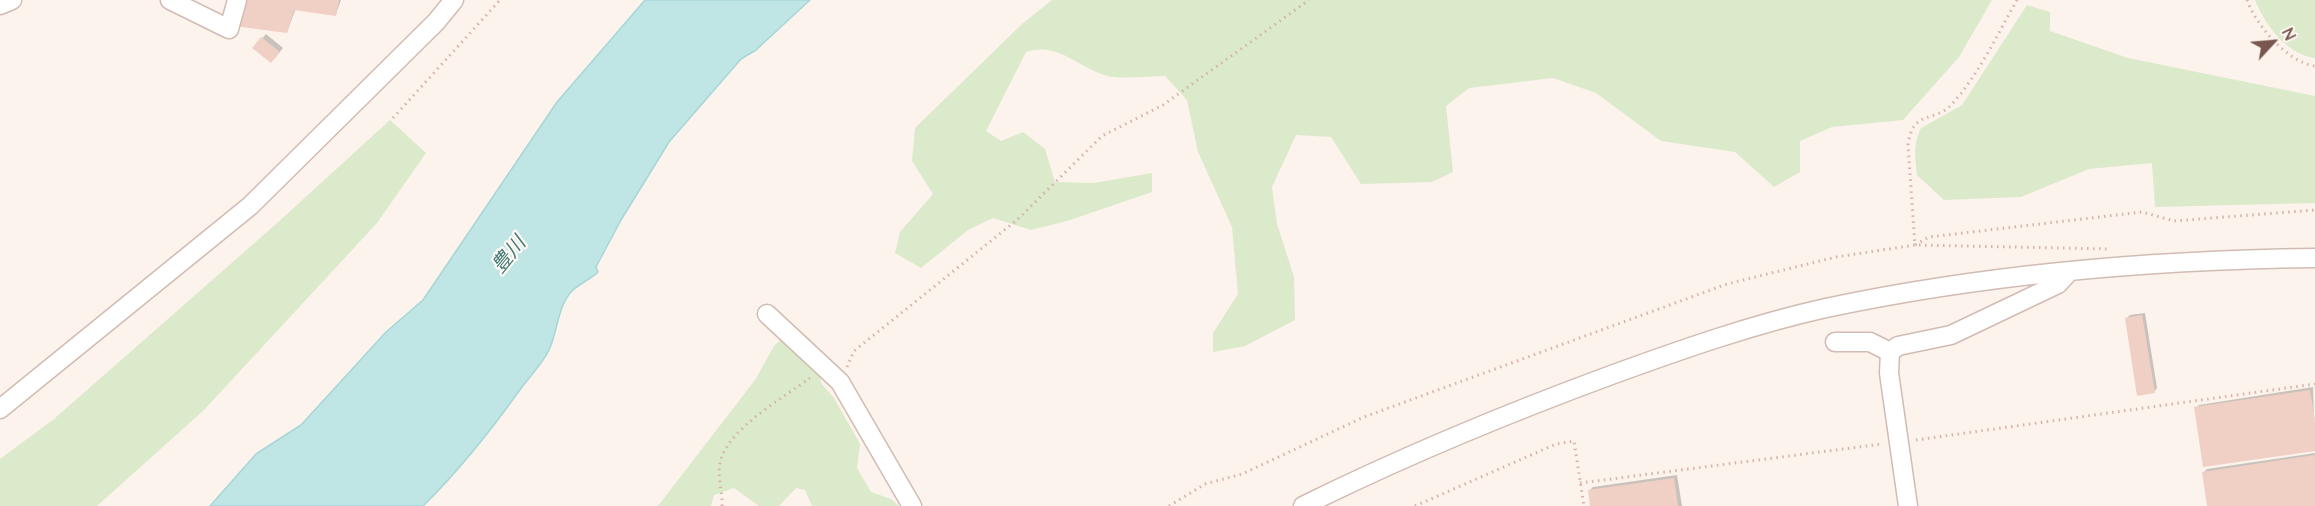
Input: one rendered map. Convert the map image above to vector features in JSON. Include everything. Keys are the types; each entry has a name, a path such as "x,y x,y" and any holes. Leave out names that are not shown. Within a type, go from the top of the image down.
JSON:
{"street":[{"path":"0,5 12,0"},
{"path":"170,0 229,29 237,0"},
{"path":"0,409 250,206 436,22 454,0"},
{"path":"1302,506 1455,436 1552,396 1679,350 1824,309 1925,290 2069,272 2315,258"},
{"path":"1890,352 1898,346 1951,335 2058,284 2069,272"},
{"path":"767,314 840,382 912,506"},
{"path":"1835,342 1870,342 1890,352"},
{"path":"1890,352 1889,373 1908,506"}],"path":[{"path":"393,118 500,0"},
{"path":"840,382 854,351 1017,220 1102,136 1163,105 1309,0"},
{"path":"1915,245 1908,145 1910,130 1917,121 1950,106 1962,92 2017,0"},
{"path":"2247,0 2260,26 2273,41 2300,61 2315,66"},
{"path":"1915,245 1929,237 2142,212 2174,221 2315,210"},
{"path":"1169,506 1205,484 1242,474 1364,417 1727,284 1836,257 1915,245 2114,249"},
{"path":"722,506 721,459 737,435 824,368"},
{"path":"1580,483 1899,442 2315,384"},
{"path":"1415,506 1556,444 1574,441 1584,506"}],"green space":[{"path":"1052,0 1992,0 1959,57 1903,120 1832,127 1800,141 1800,172 1774,187 1735,152 1661,141 1596,93 1553,78 1469,88 1446,106 1453,172 1432,182 1361,184 1331,137 1296,135 1272,187 1277,224 1294,277 1295,320 1245,346 1213,352 1213,333 1238,294 1232,227 1198,152 1187,100 1165,76 1125,78 1104,75 1066,56 1048,50 1026,52 986,131 1001,141 1023,132 1045,149 1055,182 1094,183 1152,173 1152,192 1067,221 1031,230 993,218 968,230 921,268 895,253 900,232 933,194 912,161 915,128 1022,24"},
{"path":"2255,0 2315,0 2315,58 2295,51 2278,37"},
{"path":"2027,5 2050,12 2050,31 2128,58 2315,96 2315,203 2155,207 2152,163 2089,169 2021,197 1944,200 1917,175 1915,151 1918,134 1921,128 1962,105"},
{"path":"390,120 426,153 377,223 204,410 97,506 0,506 0,459 54,419 276,224"},
{"path":"795,326 815,344 821,383 834,398 860,444 857,468 871,492 891,499 899,506 812,506 805,490 796,488 779,506 759,506 734,488 714,495 711,506 658,506 755,380 774,346"}],"water":[{"name":"豊川","path":"645,0 810,0 756,50 741,59 669,142 621,220 596,267 598,272 575,288 567,297 544,360 475,449 423,506 210,506 256,454 301,425 386,332 423,300 557,102"}],"building":[{"path":"242,0 339,0 336,16 294,10 287,33 234,26"},
{"path":"261,37 280,52 271,63 252,48"},
{"path":"2142,315 2155,393 2137,396 2125,318"},
{"path":"2310,390 2315,420 2315,451 2203,467 2194,407"},
{"path":"2315,455 2315,506 2207,506 2202,472"},
{"path":"1674,478 1678,506 1590,506 1588,490"}]}
